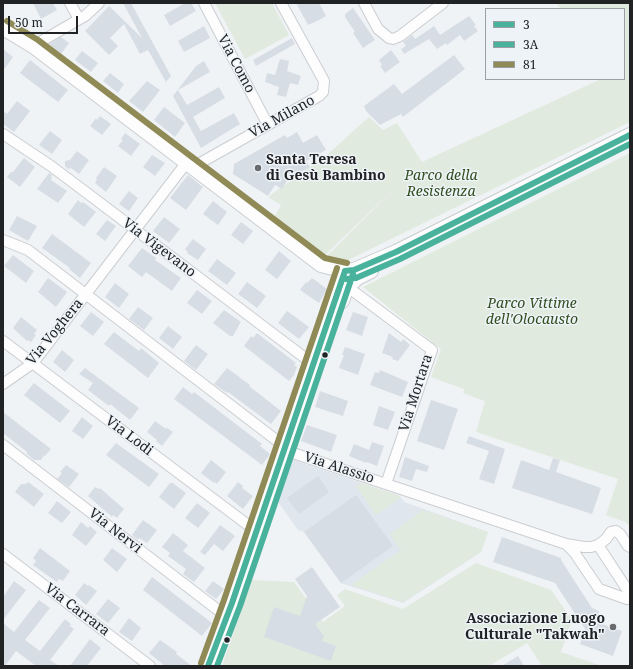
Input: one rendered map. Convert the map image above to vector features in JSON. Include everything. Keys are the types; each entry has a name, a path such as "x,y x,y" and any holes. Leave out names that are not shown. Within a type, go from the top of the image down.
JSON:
{"street":[{"path":"70,3 79,19"},
{"path":"32,46 79,19 99,3"},
{"name":"Via Como","path":"204,3 268,125"},
{"name":"Via Milano","path":"190,165 268,125 319,96 323,92 324,81 281,3"},
{"path":"364,3 378,29 389,38 394,39 443,3"},
{"path":"3,28 32,46 321,265 344,272 354,270 396,252 630,135"},
{"name":"Via Vigevano","path":"3,134 51,166 313,364"},
{"name":"Via Voghera","path":"3,384 33,363 135,230 190,165"},
{"name":"Via Voghera","path":"3,240 28,250 86,294"},
{"path":"327,324 335,321 346,289 357,278 390,262 396,252"},
{"path":"208,666 284,450 344,272"},
{"name":"Via Mortara","path":"353,291 432,350 386,484"},
{"name":"Via Alassio","path":"86,294 280,443 284,450 566,544 584,547 598,545"},
{"name":"Via Lodi","path":"3,341 256,531"},
{"name":"Via Nervi","path":"3,445 226,617"},
{"path":"629,547 620,534 616,532 611,532 606,539 598,545 630,594"},
{"path":"566,544 574,552 599,589 630,599"},
{"name":"Via Carrara","path":"3,554 150,666"}],"shaded area":[{"path":"294,460 400,496 404,502 488,532 481,552 403,603 341,583 304,532 298,530 278,502 292,461"}],"green space":[{"path":"215,3 272,3 289,35 245,59"},
{"name":"Parco della Resistenza","path":"556,3 630,3 630,122 344,262 326,257 398,185 321,259 297,240 274,218 281,205 268,197 329,153 369,117 383,130 397,123 422,162 599,80 625,80 625,8 560,8"},
{"name":"Parco Vittime dell'Olocausto","path":"630,153 630,526 625,522 606,515 618,479 476,432 485,401 463,393 464,389 431,377 441,349 363,287"},
{"path":"361,483 400,496 400,498 376,515 356,486"},
{"path":"423,510 488,532 481,552 403,602 351,585 401,550 390,534"},
{"path":"476,563 551,590 572,620 561,652 602,666 542,666 527,643 489,666 222,666 252,580 294,582 323,622 345,606 337,595 345,589 403,609"}],"building":[{"path":"33,3 53,3 57,10 41,19"},
{"path":"123,3 131,3 171,76 166,82 148,50 140,54 124,24 110,38 118,46 109,55 85,31 109,6 142,38"},
{"path":"185,3 191,3 196,11 170,26 164,15"},
{"path":"296,3 319,3 326,16 308,25"},
{"path":"353,8 375,40 363,48 345,17 345,14"},
{"path":"469,16 476,25 474,26 478,31 464,41 460,35 447,45 446,43 437,49 429,39 404,54 401,49 406,46 403,42 412,35 415,39 434,26 440,35"},
{"path":"204,26 210,38 184,52 178,41"},
{"path":"61,37 69,43 61,54 49,44"},
{"path":"292,38 295,44 256,66 253,60"},
{"path":"3,49 13,57 3,71"},
{"path":"391,50 400,62 385,73 380,66 382,65 379,60"},
{"path":"82,51 98,63 91,72 75,60"},
{"path":"454,55 465,69 403,117 401,114 380,125 366,111 364,106 394,84 402,94"},
{"path":"280,59 289,61 287,71 301,76 298,85 290,83 286,97 277,95 279,87 265,82 267,73 275,75"},
{"path":"30,60 68,90 58,102 20,73"},
{"path":"204,61 210,72 178,90 187,105 219,87 225,98 193,117 201,131 234,113 240,124 201,148 173,96 196,66"},
{"path":"110,73 124,84 118,93 103,81"},
{"path":"147,81 160,90 143,112 129,101"},
{"path":"17,101 30,111 14,132 3,124 3,111 7,114"},
{"path":"164,107 185,123 175,137 154,120"},
{"path":"100,116 111,124 102,135 90,126 96,118 97,120"},
{"path":"50,131 62,140 52,154 39,145"},
{"path":"297,132 303,143 317,135 326,150 306,161 310,167 288,179 282,189 275,185 268,196 233,174 234,164 285,135 287,138"},
{"path":"125,133 140,144 131,156 118,146 123,140 121,139"},
{"path":"77,151 89,160 79,174 71,168 68,169 65,166 65,161 70,160"},
{"path":"152,155 165,163 155,176 143,167"},
{"path":"24,158 35,167 20,187 7,177"},
{"path":"104,167 117,176 106,192 95,183 97,180 96,178"},
{"path":"49,173 52,175 51,180 67,191 58,203 37,189"},
{"path":"188,175 203,187 186,210 170,198"},
{"path":"129,191 138,198 129,211 119,204"},
{"path":"78,200 96,212 84,227 68,214"},
{"path":"213,201 227,212 218,225 203,214"},
{"path":"17,216 37,226 28,241 9,230"},
{"path":"164,217 180,229 169,243 153,231"},
{"path":"107,220 116,226 105,241 96,234"},
{"path":"241,222 253,231 243,244 231,235"},
{"path":"52,234 91,263 80,278 69,269 70,268 42,248"},
{"path":"193,239 206,249 198,260 187,253 188,252 185,249"},
{"path":"142,248 156,258 155,260 181,278 172,291 146,272 142,277 128,266"},
{"path":"279,251 291,261 277,279 265,270"},
{"path":"13,255 34,271 26,283 4,266"},
{"path":"217,259 236,273 227,285 208,271"},
{"path":"48,278 67,292 56,307 38,292"},
{"path":"312,278 327,289 319,303 300,290 306,282 307,283"},
{"path":"247,282 266,296 257,308 238,294"},
{"path":"115,283 129,294 119,308 105,297"},
{"path":"197,290 212,301 202,314 187,303"},
{"path":"138,307 153,318 144,330 129,319"},
{"path":"224,310 241,322 233,336 230,336 213,323"},
{"path":"287,311 309,327 299,339 278,323"},
{"path":"91,312 104,322 93,336 80,326"},
{"path":"353,312 368,317 362,336 346,330"},
{"path":"21,317 37,330 34,334 36,335 31,342 28,340 27,341 13,328"},
{"path":"168,326 182,337 173,349 159,338"},
{"path":"114,332 139,351 141,348 159,363 148,378 104,344"},
{"path":"257,333 296,363 294,365 297,367 294,375 289,381 244,346 251,336 253,338"},
{"path":"389,333 401,342 403,339 410,345 398,361 392,359 393,357 382,353"},
{"path":"196,345 208,354 196,370 184,361"},
{"path":"345,347 365,354 358,375 339,368 344,355 342,355"},
{"path":"62,350 74,360 65,372 53,362"},
{"path":"85,368 139,408 130,420 110,404 109,406 88,390 93,383 79,374"},
{"path":"227,368 281,411 271,424 228,392 227,393 214,384"},
{"path":"380,370 408,382 402,397 370,385 375,372 379,373"},
{"path":"34,383 70,411 60,423 24,395"},
{"path":"183,387 192,394 194,392 262,444 260,446 270,454 262,465 174,399"},
{"path":"320,391 348,401 343,416 315,407"},
{"path":"431,400 458,409 444,450 417,441"},
{"path":"379,406 395,412 388,430 373,425"},
{"path":"3,412 51,449 41,460 34,460 26,453 27,452 3,433"},
{"path":"82,417 93,426 83,439 72,431"},
{"path":"155,421 173,432 162,446 147,432"},
{"path":"307,425 337,435 331,452 301,441"},
{"path":"469,436 505,449 494,484 479,479 489,451 466,443"},
{"path":"372,442 384,446 377,466 349,456 354,444 369,450"},
{"path":"116,443 159,474 149,487 106,455"},
{"path":"405,457 429,466 427,472 416,469 412,481 399,477"},
{"path":"553,458 560,460 556,472 601,488 592,514 512,488 521,460 549,470"},
{"path":"211,460 226,472 217,484 201,473"},
{"path":"66,465 79,474 69,487 57,479 62,473 60,472"},
{"path":"318,476 329,492 299,514 287,498"},
{"path":"28,482 44,494 34,507 15,492 21,484 26,484"},
{"path":"238,482 243,486 242,488 253,496 243,509 227,496"},
{"path":"170,483 173,483 186,493 174,509 159,497"},
{"path":"95,487 100,488 124,509 117,518 113,515 112,517 88,496"},
{"path":"356,495 393,546 341,583 304,532"},
{"path":"57,501 71,512 62,523 48,513"},
{"path":"197,503 210,513 198,528 185,518"},
{"path":"143,520 157,530 147,543 139,538 138,540 132,535"},
{"path":"81,522 88,528 90,526 97,532 86,546 72,535"},
{"path":"220,525 235,536 223,551 214,544 205,555 200,552"},
{"path":"173,533 188,545 183,551 205,568 194,582 183,574 186,569 168,556 170,553 162,547"},
{"path":"502,537 561,558 592,608 599,611 596,622 622,631 613,656 580,644 585,629 555,583 493,562"},
{"path":"40,548 70,571 63,581 59,579 57,582 33,565 36,561 33,558"},
{"path":"112,548 127,559 117,572 103,560"},
{"path":"312,567 340,607 315,624 324,636 322,641 336,646 331,661 264,637 274,607 300,616 307,596 295,579"},
{"path":"152,577 212,623 202,636 143,590"},
{"path":"14,581 26,590 3,620 3,597"},
{"path":"213,581 224,589 216,599 205,591"},
{"path":"84,583 97,591 86,605 75,595"},
{"path":"108,599 120,608 108,623 96,614"},
{"path":"39,600 50,608 25,640 40,651 65,619 74,629 50,660 59,666 36,666 16,651 5,666 3,666 3,623 14,632"},
{"path":"129,618 141,628 132,641 119,632"},
{"path":"90,639 101,648 87,666 70,666"},
{"path":"160,640 177,652 176,654 192,666 165,666 149,653"},
{"path":"518,656 524,666 502,666"}],"transit line":[{"name":"81","path":"7,21 38,40 325,258 347,263"},
{"name":"3","path":"345,271 354,270 396,252 630,135"},
{"name":"3A","path":"346,279 356,278 400,259 630,144"},
{"name":"81","path":"201,663 224,600 337,268"},
{"name":"3","path":"208,666 232,603 345,271"},
{"name":"3A","path":"217,666 240,606 353,274"}],"place":[{"name":"Santa Teresa di Gesù Bambino","path":"258,168"},
{"name":"Associazione Luogo Culturale \"Takwah\"","path":"613,627"}]}
